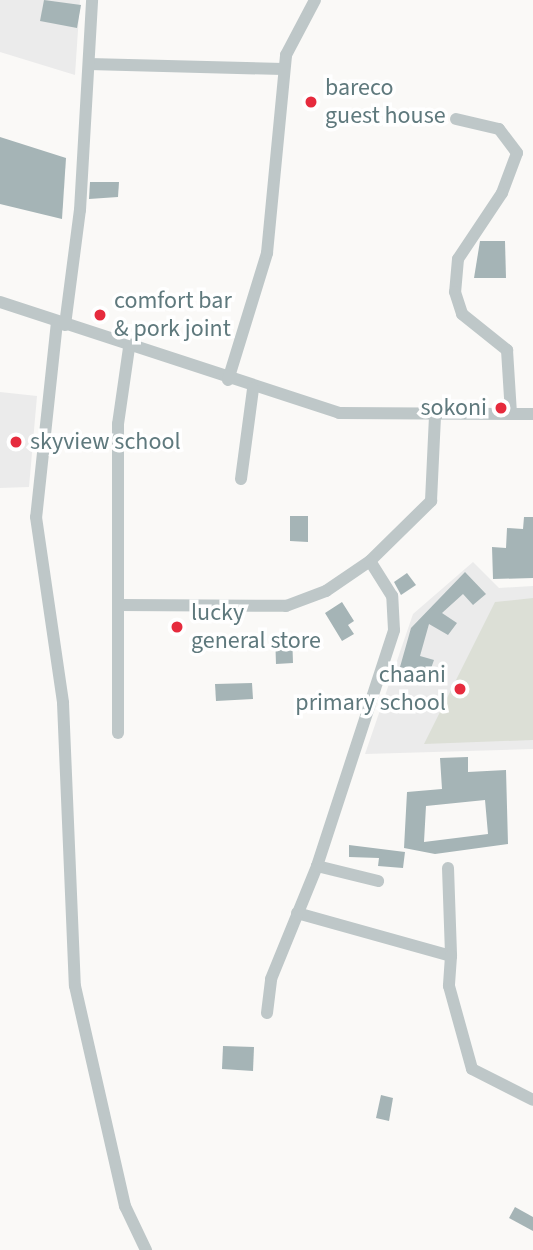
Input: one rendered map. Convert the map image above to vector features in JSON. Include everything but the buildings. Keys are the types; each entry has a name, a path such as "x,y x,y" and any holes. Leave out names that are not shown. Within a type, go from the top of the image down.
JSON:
{"street":[{"path":"92,0 89,64 61,323 36,517 63,703 75,986 125,1206 146,1250"},
{"path":"228,380 269,243 284,69 316,0"},
{"path":"89,64 284,69"},
{"path":"456,119 499,129 517,153 502,193 458,259 455,292 462,314 507,350 511,413"},
{"path":"0,302 253,389 340,413 533,414"},
{"path":"118,733 118,424 129,348"},
{"path":"241,479 253,389"},
{"path":"119,605 286,606 326,591 370,561 431,501 435,415"},
{"path":"267,1013 271,979 317,866 394,630 392,596 370,561"},
{"path":"317,866 378,881"},
{"path":"447,868 451,956 449,986 472,1069 533,1100"},
{"path":"296,913 451,956"}],"shaded area":[{"path":"0,0 80,0 75,75 0,52"},
{"name":"skyview school","path":"0,392 37,396 29,487 0,488"},
{"name":"chaani primary school","path":"473,562 499,588 533,586 533,749 365,754 413,614"},
{"path":"533,598 533,740 424,744 495,602"}],"place":[{"name":"bareco guest house","path":"311,102"},
{"name":"comfort bar & pork joint","path":"100,315"},
{"name":"sokoni","path":"501,408"},
{"name":"skyview school","path":"16,442"},
{"name":"lucky general store","path":"177,627"},
{"name":"chaani primary school","path":"460,689"}]}
